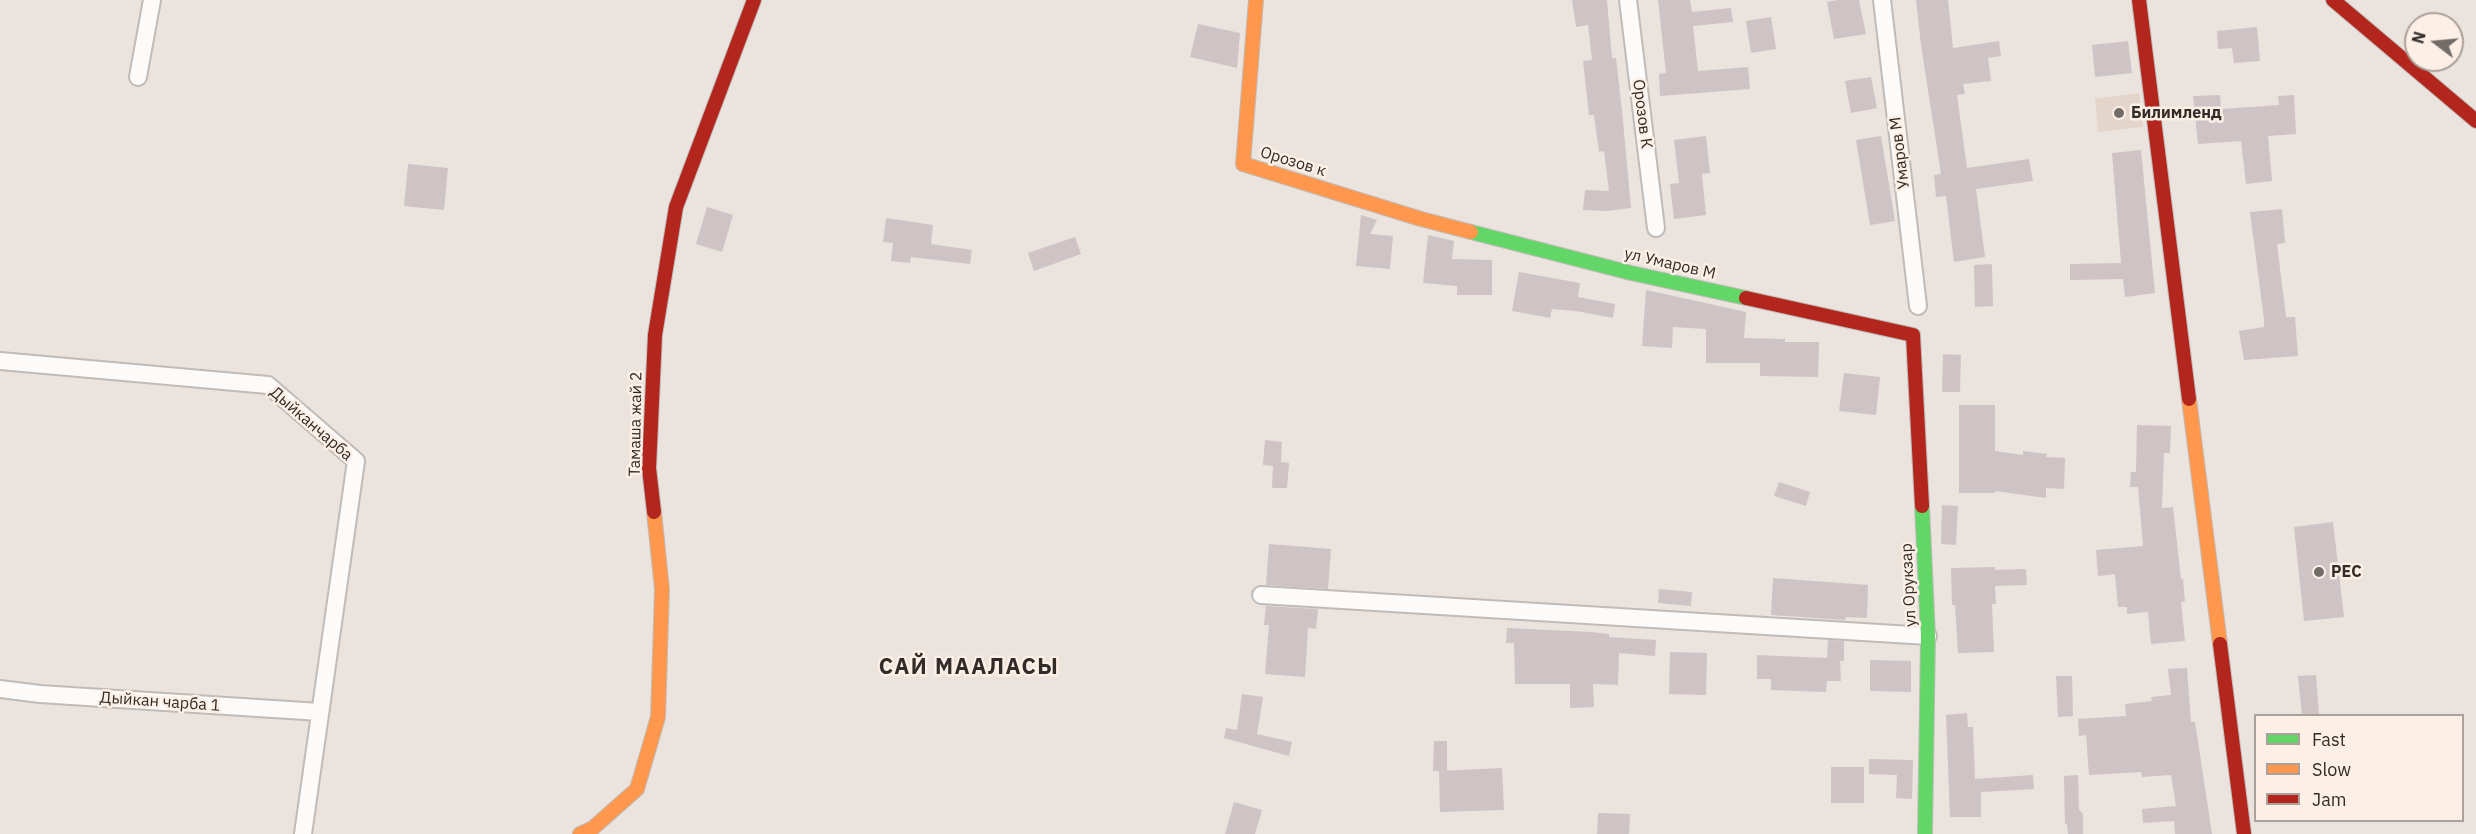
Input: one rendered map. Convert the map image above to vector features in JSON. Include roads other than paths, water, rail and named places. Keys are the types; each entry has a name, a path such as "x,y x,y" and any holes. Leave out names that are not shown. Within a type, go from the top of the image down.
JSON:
{"main road":[{"name":"Тамаша жай 2","path":"580,834 593,828 637,789 657,717 662,589 649,468 655,335 676,207 754,0"},
{"name":"Орозов к","path":"1256,0 1244,164 1421,219"},
{"path":"2139,0 2244,834"},
{"path":"2332,0 2476,121"},
{"name":"ул Умаров М","path":"1421,219 1631,273 1912,335"},
{"name":"ул Орукзар","path":"1912,335 1928,636 1925,834"}],"street":[{"path":"138,77 152,0"},
{"name":"Орозов К","path":"1628,0 1656,228"},
{"name":"Умаров М","path":"1882,0 1918,306"},
{"name":"Дыйканчарба","path":"0,361 268,385 356,460 303,834"},
{"path":"1261,595 1928,636"},
{"name":"Дыйкан чарба 1","path":"0,689 40,694 320,712"}],"place":[{"name":"Билимленд","path":"2119,113"},
{"name":"РЕС","path":"2319,572"}],"district":[{"name":"САЙ МААЛАСЫ","path":"969,668"}]}
